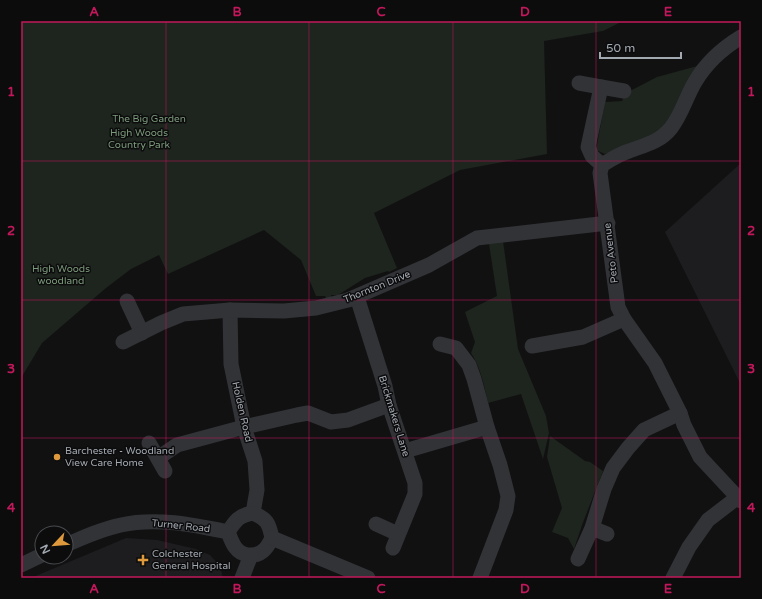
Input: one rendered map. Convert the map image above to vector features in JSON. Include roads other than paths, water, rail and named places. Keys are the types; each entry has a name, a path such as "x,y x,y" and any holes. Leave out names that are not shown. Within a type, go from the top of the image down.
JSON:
{"street":[{"path":"601,87 588,146 592,156 602,165 627,151 659,140 671,128 698,78 727,46 741,37"},
{"path":"579,83 624,90"},
{"name":"Peto Avenue","path":"602,165 600,173 608,223 611,260 618,307 624,319 655,363 700,457 740,499"},
{"name":"Thornton Drive","path":"123,342 183,314 230,310 284,311 316,308 357,297 430,265 477,238 608,223"},
{"name":"Brickmakers Lane","path":"357,297 389,405 415,482 415,494 396,541 376,524"},
{"path":"128,301 142,333"},
{"name":"Holden Road","path":"230,310 231,364 244,427 255,461 257,490 253,513"},
{"path":"532,346 550,337 583,337 624,319"},
{"path":"440,344 459,342 474,379 508,496 506,510 480,578"},
{"path":"158,458 177,445 244,427 308,413 331,422 348,420 389,405"},
{"path":"578,559 592,528 599,504 613,469 628,448 644,430 680,413"},
{"path":"405,451 487,427"},
{"path":"149,443 165,472"},
{"path":"676,576 689,547 708,520 740,499"},
{"path":"253,513 263,518 268,523 272,538 267,548 261,553 251,555 238,551 233,545 228,532 235,521 240,517 253,513"},
{"name":"Turner Road","path":"74,541 112,527 147,522 174,523 228,532"},
{"path":"592,528 607,534"},
{"path":"272,538 368,578"},
{"path":"242,578 251,555"},
{"path":"21,564 34,558"}],"place":[{"name":"Barchester - Woodland View Care Home","path":"57,457"},
{"name":"Colchester General Hospital","path":"143,560"}],"park label":[{"name":"The Big Garden","path":"149,119"},
{"name":"High Woods Country Park","path":"139,138"},
{"name":"High Woods woodland","path":"61,274"}]}
